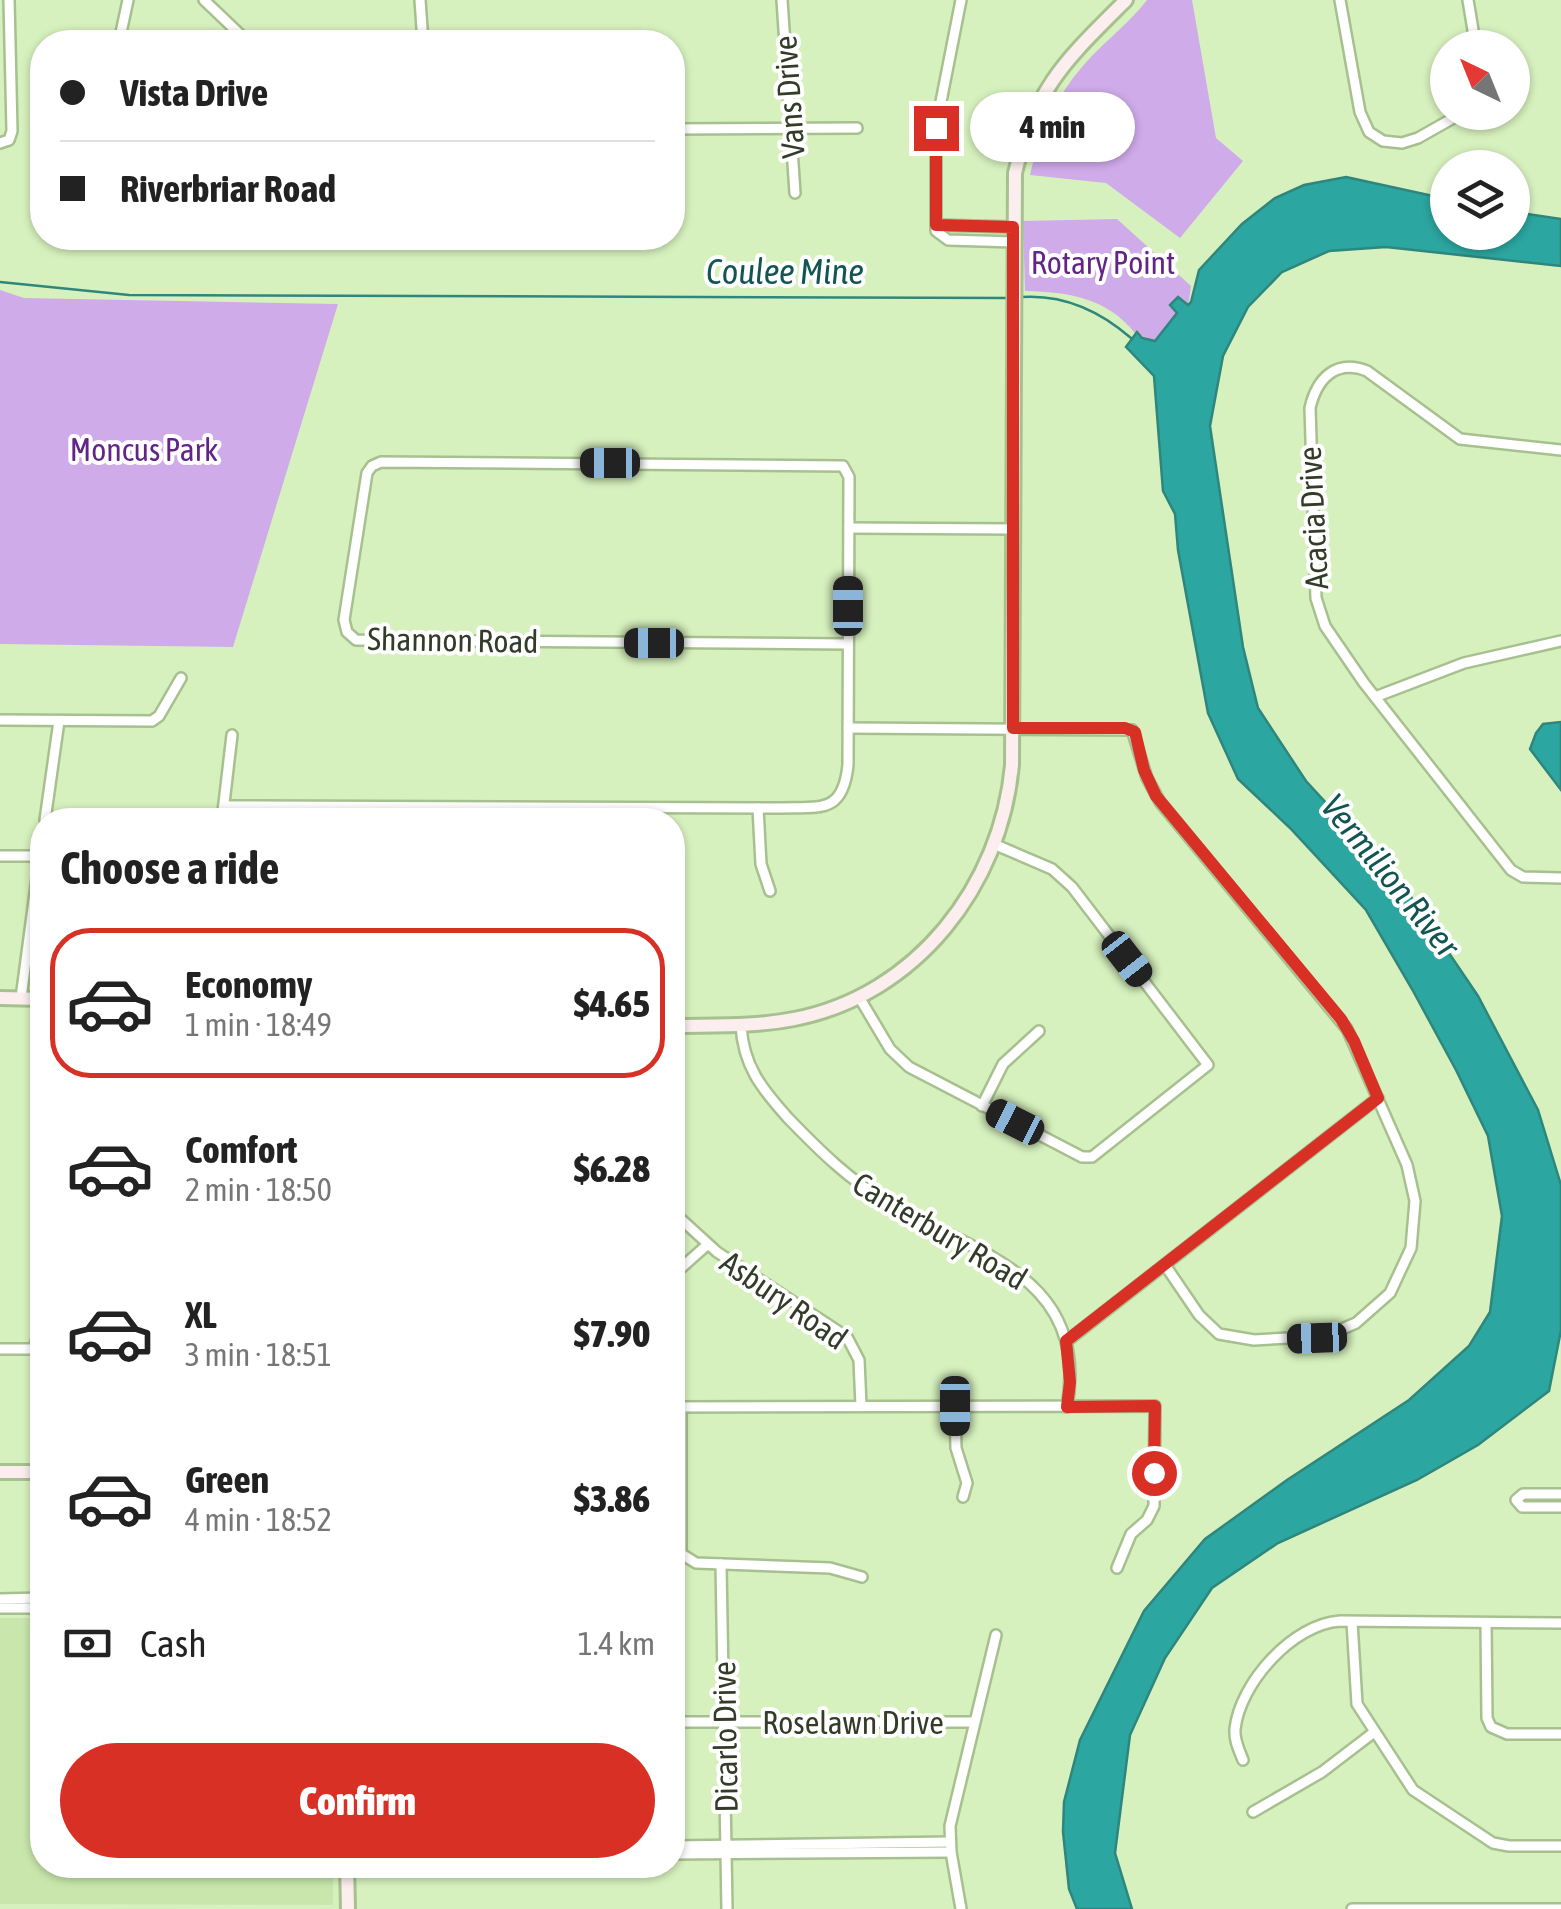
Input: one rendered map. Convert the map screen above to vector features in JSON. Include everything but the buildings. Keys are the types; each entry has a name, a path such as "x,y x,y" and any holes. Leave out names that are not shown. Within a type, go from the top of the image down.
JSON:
{"street":[{"path":"4,142 12,131 10,0"},
{"path":"122,30 128,0"},
{"path":"204,0 235,30"},
{"path":"420,0 422,30"},
{"name":"Vans Drive","path":"782,0 795,193"},
{"path":"962,0 936,128 936,225 940,237 948,240 1013,234"},
{"path":"685,1026 796,1019 859,997 900,971 943,931 968,898 996,846 1010,789 1013,728 1015,173 1038,102 1072,54 1126,0"},
{"path":"1340,0 1360,112 1369,132 1383,141 1402,143 1432,130"},
{"path":"1468,0 1473,30"},
{"path":"685,129 856,128"},
{"path":"936,225 1013,234"},
{"name":"Acacia Drive","path":"1561,450 1460,438 1358,368 1335,369 1319,382 1308,420 1316,598 1325,626 1374,697 1511,870 1523,878 1561,878"},
{"name":"Shannon Road","path":"758,808 830,804 842,792 847,774 848,728 849,476 846,468 838,464 381,462 367,473 344,620 351,637 362,642 848,644"},
{"path":"848,528 1014,529"},
{"path":"1374,697 1464,663 1561,640"},
{"path":"0,720 152,721 160,716 181,678"},
{"path":"47,808 59,720"},
{"path":"848,728 1125,728 1135,732 1144,770 1156,796 1341,1019 1354,1041 1410,1176 1415,1217 1406,1264 1390,1293 1346,1328 1317,1338 1230,1338 1208,1326 1165,1265"},
{"path":"232,735 224,806 758,808 761,864 770,891"},
{"path":"859,997 883,1039 899,1059 920,1074 1082,1156 1092,1157 1208,1065 1072,887 1038,861 996,846"},
{"path":"0,856 30,856"},
{"path":"21,998 30,931"},
{"path":"0,999 30,998"},
{"name":"Canterbury Road","path":"741,1025 746,1059 757,1082 830,1161 889,1204 1020,1272 1043,1296 1066,1341 1070,1382 1067,1407"},
{"path":"982,1106 1003,1064 1039,1031"},
{"path":"1066,1341 1378,1098"},
{"name":"Asbury Road","path":"685,1224 707,1245 847,1337 859,1360 861,1406"},
{"path":"685,1264 707,1245"},
{"path":"0,1349 30,1349"},
{"path":"685,1406 1155,1406 1154,1506 1148,1520 1128,1539 1117,1568"},
{"path":"955,1406 956,1448 967,1482 963,1497"},
{"path":"0,1472 30,1472"},
{"path":"1561,1494 1523,1494 1516,1500 1522,1507 1561,1507"},
{"path":"685,1556 694,1563 830,1568 862,1577"},
{"name":"Dicarlo Drive","path":"722,1564 727,1909"},
{"path":"0,1598 30,1606"},
{"path":"0,1608 30,1601"},
{"path":"1243,1760 1236,1744 1235,1725 1257,1675 1311,1628 1330,1621 1561,1623"},
{"path":"1352,1622 1354,1696 1373,1734 1413,1790 1480,1836 1505,1846 1561,1846"},
{"path":"1486,1623 1487,1718 1491,1727 1507,1734 1561,1734"},
{"path":"961,1909 950,1847 954,1802 996,1636"},
{"name":"Roselawn Drive","path":"685,1722 974,1722"},
{"path":"1253,1812 1322,1772 1373,1734"},
{"path":"685,1847 726,1850"},
{"path":"685,1853 950,1847"},
{"path":"347,1878 348,1909"},
{"path":"1352,1909 1561,1909"}],"shaded area":[{"path":"0,1618 30,1618 30,1878 333,1878 333,1905 0,1904"}],"green space":[{"path":"1147,0 1192,0 1216,138 1243,161 1180,238 1106,183 1030,175 1045,126 1060,97 1091,57"},
{"name":"Rotary Point","path":"1117,219 1191,286 1189,301 1155,345 1141,341 1117,316 1090,301 1059,293 1025,291 1023,221"},
{"name":"Moncus Park","path":"0,290 24,298 338,304 233,647 0,644"}],"water":[{"name":"Vermilion River","path":"1346,177 1430,195 1430,250 1530,250 1530,214 1561,219 1561,266 1386,247 1329,251 1282,272 1248,307 1223,356 1210,426 1243,647 1258,708 1306,781 1407,891 1478,996 1538,1110 1561,1185 1561,1330 1549,1391 1478,1445 1417,1480 1278,1543 1212,1588 1165,1658 1130,1735 1115,1853 1132,1909 1077,1909 1069,1889 1064,1802 1080,1740 1144,1611 1205,1539 1409,1400 1469,1346 1490,1312 1502,1216 1488,1136 1456,1070 1366,910 1238,779 1208,713 1175,514 1163,491 1154,376 1126,347 1137,332 1142,338 1155,341 1177,313 1170,305 1178,297 1188,305 1191,302 1199,270 1242,224 1275,198 1304,185"},
{"path":"1561,722 1561,790 1530,749 1543,724"}],"waterway":[{"name":"Coulee Mine","path":"0,282 129,295 1008,298"},
{"name":"Coulee Mine","path":"1021,297 1052,298 1080,306 1131,338"}],"route":[{"path":"936,128 936,225 1013,227 1013,728 1130,728 1135,732 1144,770 1156,796 1330,1004 1354,1041 1378,1098 1066,1341 1070,1382 1067,1407 1155,1406 1154,1473"}]}
